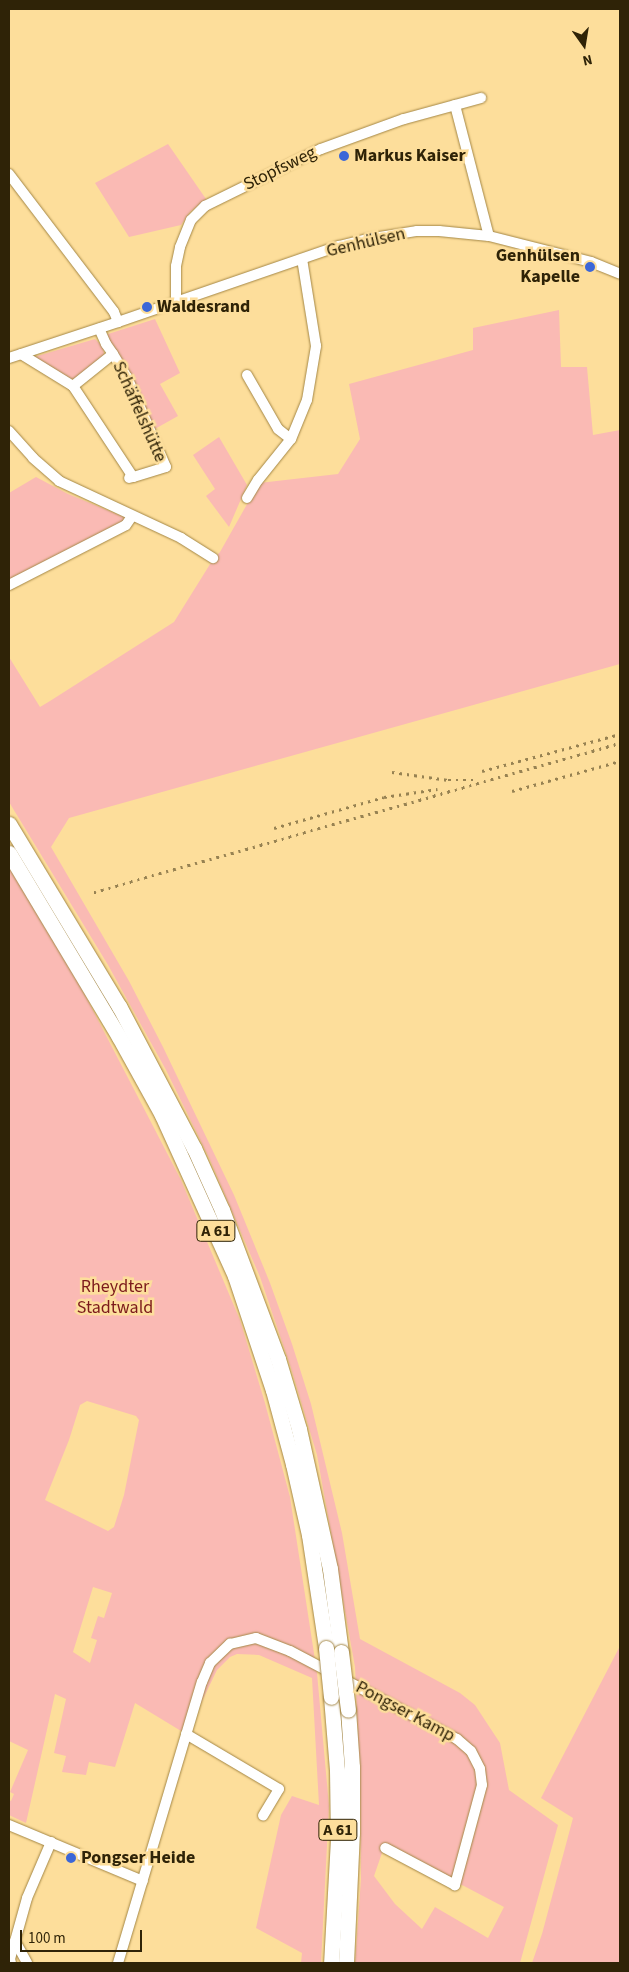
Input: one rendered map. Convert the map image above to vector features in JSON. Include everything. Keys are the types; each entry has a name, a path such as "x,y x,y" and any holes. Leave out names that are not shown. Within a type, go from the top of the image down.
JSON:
{"highway":[{"name":"A 61","path":"9,824 119,1006 194,1148 222,1210 278,1359 299,1429 330,1569 348,1710 352,1767 352,1833 346,1963"},
{"name":"A 61","path":"9,853 114,1028 162,1115 235,1276 273,1390 293,1464 310,1543 326,1648 337,1770 338,1839 332,1963"}],"street":[{"name":"Stopfsweg","path":"176,301 176,266 180,247 188,225 200,210 287,164 321,149 396,121 481,98"},
{"path":"455,104 489,236"},
{"path":"9,174 114,312 118,322"},
{"name":"Genhülsen","path":"9,358 339,246 393,234 439,231 489,236 591,262 620,274"},
{"path":"247,498 258,480 291,439 307,400 316,346 302,259"},
{"path":"20,354 73,386 113,354 99,328"},
{"name":"Schäffelshütte","path":"73,386 131,478 166,467 127,377 113,354"},
{"path":"247,375 278,430 291,439"},
{"path":"9,431 33,458 59,481 181,538 213,558"},
{"path":"9,585 126,525 132,516"},
{"name":"Pongser Kamp","path":"118,1963 202,1682 216,1656 230,1644 256,1638 265,1640 316,1664 466,1745 477,1761 482,1785 455,1885 385,1848"},
{"path":"186,1734 279,1789 263,1816"},
{"path":"9,1825 143,1881"},
{"path":"11,1963 27,1898 51,1842"},
{"path":"15,1941 27,1963"}],"green space":[{"path":"168,144 206,199 190,212 181,225 129,237 95,183"},
{"path":"559,310 561,367 587,367 593,435 620,430 620,664 69,818 51,847 129,981 163,1047 234,1195 270,1283 311,1404 342,1533 360,1639 460,1693 475,1705 500,1743 509,1790 558,1825 520,1963 355,1963 361,1879 360,1786 355,1667 317,1455 291,1368 260,1277 210,1160 166,1070 108,965 9,802 9,657 40,707 174,622 212,561 220,552 259,483 338,474 360,439 349,384 473,350 473,328","holes":["383,1850 464,1886 504,1907 488,1938 435,1907 422,1929 395,1904 374,1876"]},
{"path":"155,319 180,373 160,384 178,416 153,430 105,335"},
{"path":"95,339 103,347 104,354 101,359 72,380 34,357"},
{"path":"219,437 247,485 229,527 206,496 215,489 193,455"},
{"path":"36,477 68,494 124,517 123,525 9,584 9,493"},
{"name":"Rheydter Stadtwald","path":"9,864 43,914 181,1180 240,1320 265,1403 290,1497 317,1673 329,1806 321,1963 301,1963 302,1953 256,1928 281,1815 292,1796 319,1805 312,1678 259,1655 237,1654 230,1657 217,1670 186,1734 135,1703 115,1767 89,1762 86,1775 62,1772 66,1756 54,1753 66,1699 55,1694 26,1823 9,1815 9,1800 11,1801 14,1794 10,1792 28,1750 9,1741","holes":["87,1401 136,1416 139,1420 124,1495 114,1527 108,1531 45,1500 69,1440 80,1405","93,1587 112,1593 104,1618 98,1616 91,1638 97,1640 90,1663 73,1652"]},
{"path":"620,1646 620,1963 532,1963 542,1934 573,1818 541,1798"}],"railway":[{"path":"482,771 620,734"},
{"path":"94,892 620,743"},
{"path":"512,791 620,761"},
{"path":"392,772 448,780 474,780"},
{"path":"274,828 384,797 437,789"}],"place":[{"name":"Markus Kaiser","path":"344,156"},
{"name":"Genhülsen Kapelle","path":"590,267"},
{"name":"Waldesrand","path":"147,307"},
{"name":"Pongser Heide","path":"71,1858"}]}
